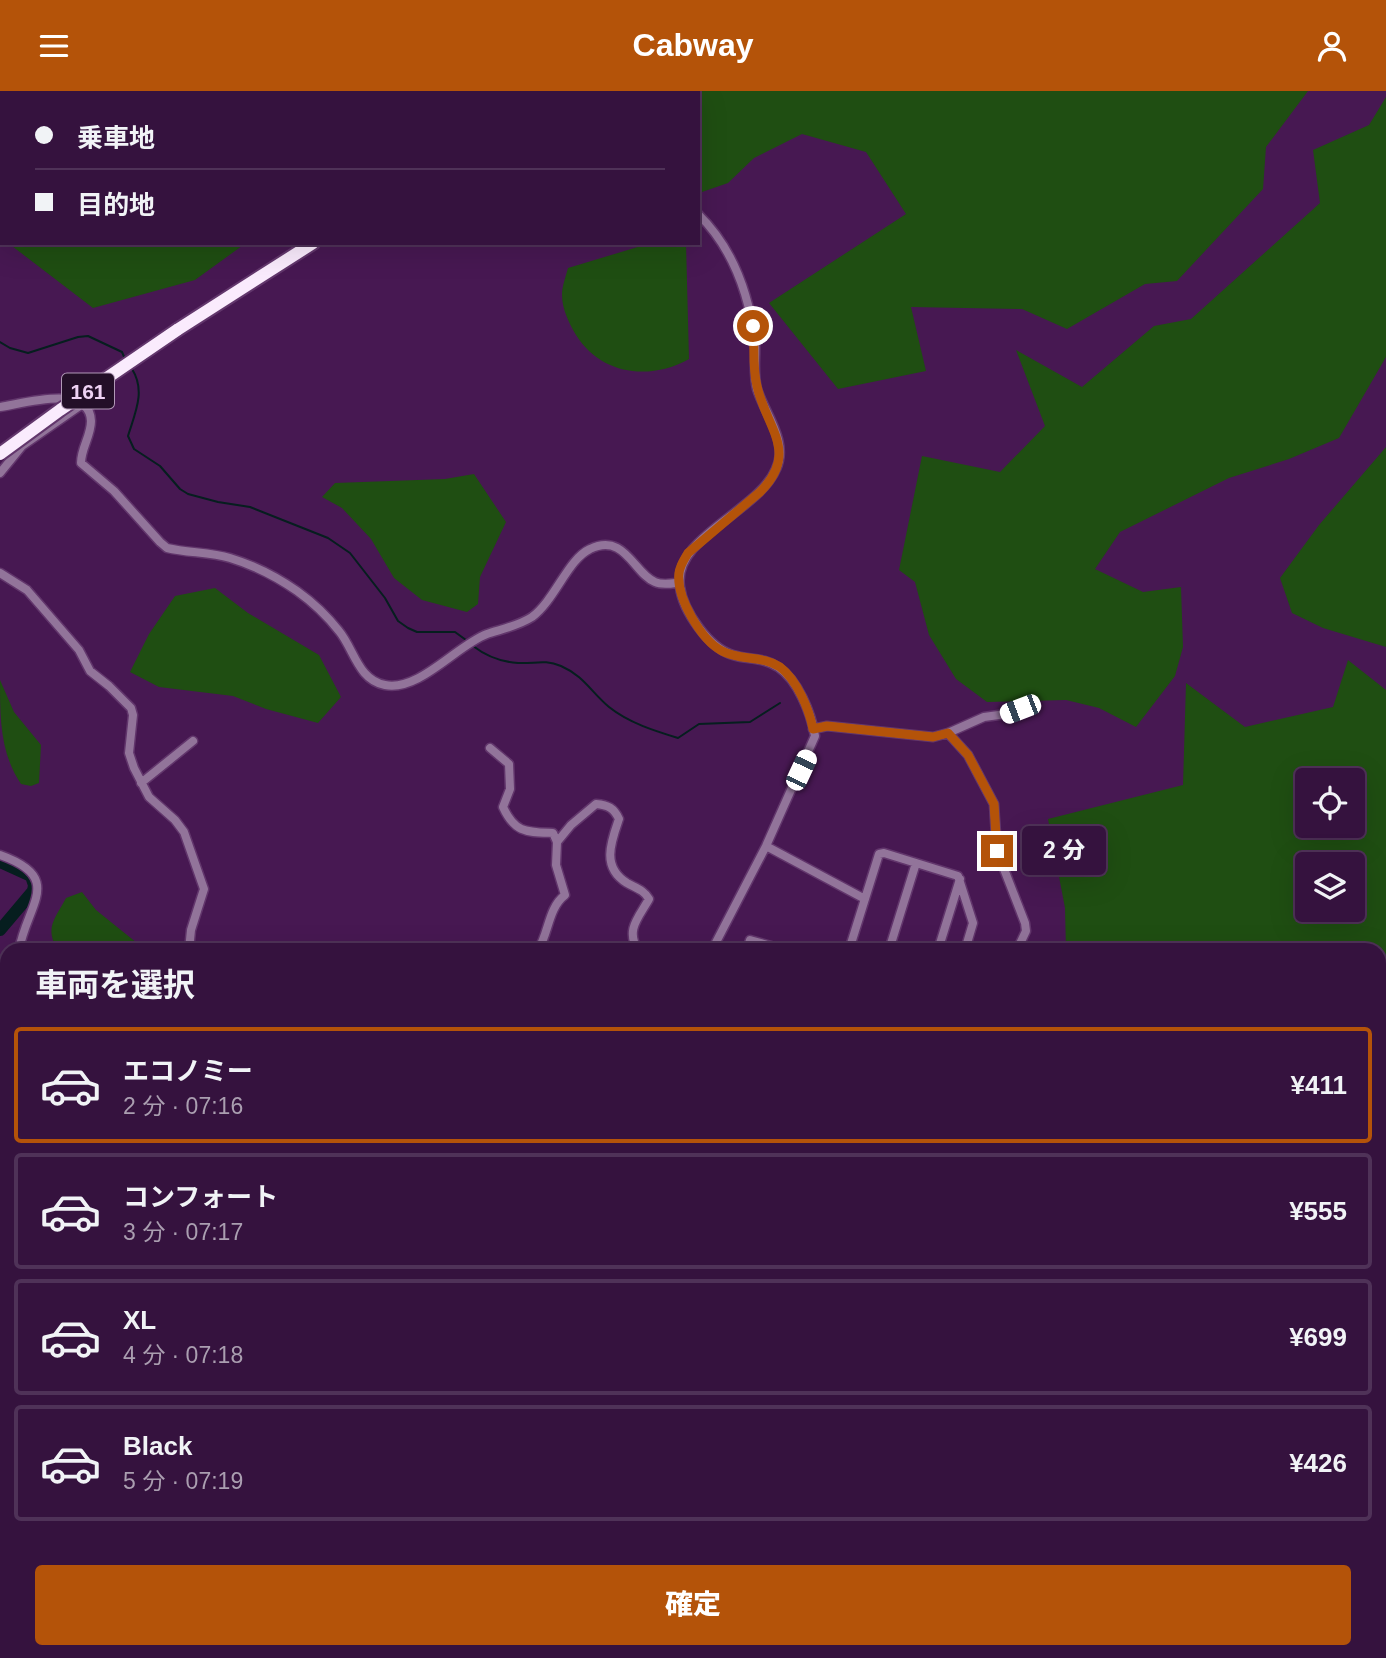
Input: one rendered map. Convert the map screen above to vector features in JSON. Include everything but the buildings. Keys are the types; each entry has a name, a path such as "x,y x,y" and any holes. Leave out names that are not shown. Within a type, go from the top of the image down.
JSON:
{"highway":[{"name":"161","path":"177,330 300,245"},
{"name":"161","path":"0,454 60,409 177,330 310,245"}],"street":[{"path":"700,216 720,238 742,283 753,326 754,374 776,432 780,451 779,463 769,484 688,553 681,563 681,597 702,633 722,651 734,656 771,662 781,669 798,692 813,729 812,745 766,846 716,943"},
{"path":"0,407 62,397 84,403 90,412 91,424 81,451 81,463 114,491 160,542 167,548 229,558 298,591 338,629 366,675 376,683 387,686 412,681 486,634 514,626 532,617 557,590 582,553 592,548 612,546 634,560 652,581 676,583"},
{"path":"0,473 22,446 84,403"},
{"path":"0,573 27,590 79,650 90,671 127,702 133,715 130,753 141,783 149,797 175,820 184,832 204,889 190,943"},
{"path":"813,729 827,726 933,737 984,717 1006,714 1033,704"},
{"path":"948,733 968,755 994,804 997,851 1026,931 1020,943"},
{"path":"141,783 193,741"},
{"path":"490,748 509,764 510,789 503,807 510,823 525,831 553,833 557,842 556,865 565,895 557,901 542,943"},
{"path":"557,842 571,825 596,804 607,805 615,812 619,819 608,857 614,870 624,881 645,893 649,899 633,924 632,936 635,943"},
{"path":"766,846 865,898"},
{"path":"851,943 879,854 884,853 958,876 973,923 967,943"},
{"path":"0,855 24,865 33,873 37,882 35,902 21,943"},
{"path":"891,943 916,863"},
{"path":"940,943 960,879"}],"green space":[{"path":"700,91 1308,91 1266,147 1263,189 1177,281 1145,284 1067,329 1022,309 911,307 926,371 838,389 769,303 906,214 866,152 802,134 754,158 728,183 702,192"},
{"path":"1386,97 1386,357 1339,438 1289,459 1229,478 1120,532 1095,569 1143,592 1181,587 1183,647 1175,676 1136,727 1099,708 1066,700 987,702 956,679 929,635 915,582 899,570 922,456 1000,472 1045,426 1016,350 1082,387 1154,326 1191,319 1320,203 1313,150 1369,125"},
{"path":"11,245 243,245 195,280 93,308"},
{"path":"644,245 686,245 689,359 674,366 643,372 612,366 599,359 576,335 566,316 562,300 568,268"},
{"path":"1386,447 1386,647 1323,628 1292,613 1280,578 1319,525"},
{"path":"474,474 506,522 480,577 478,604 467,612 422,600 394,578 371,539 342,508 322,497 335,483 445,479"},
{"path":"215,588 248,613 319,655 341,697 318,723 266,709 233,696 159,687 130,672 149,634 175,596"},
{"path":"1348,660 1386,690 1386,943 1066,943 1065,908 1048,819 1183,785 1186,683 1245,727 1333,707"},
{"path":"0,680 14,712 41,745 39,783 31,786 21,784 5,747"},
{"path":"82,892 96,910 137,943 54,943 51,929 66,898"}],"waterway":[{"path":"0,342 28,353 88,336 122,352 125,359"},
{"path":"132,369 139,394 128,436 134,449 160,466 180,489 188,494 218,502 250,507 328,538 350,553 385,598 398,621 417,632 455,632 466,640"},
{"path":"473,646 489,656 506,661 544,662 561,666 582,679 603,701 625,718 678,738 699,724 750,722 780,703"},
{"path":"0,862 31,876 34,885 33,891 0,930"}],"route":[{"path":"753,326 754,374 776,432 780,451 779,463 769,484 688,553 681,563 679,575 681,597 702,633 722,651 734,656 771,662 781,669 798,692 813,729 827,726 933,737 948,733 968,755 994,804 997,851"}]}
